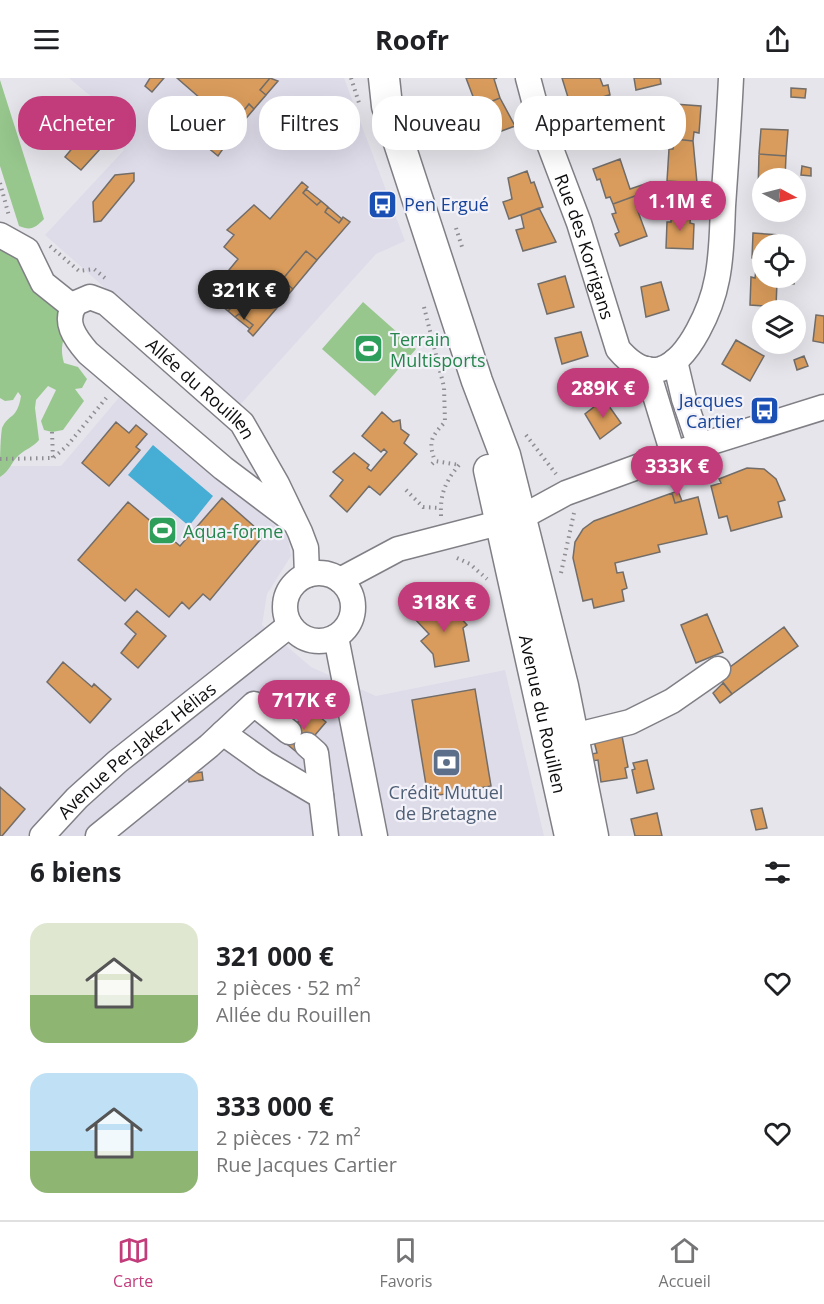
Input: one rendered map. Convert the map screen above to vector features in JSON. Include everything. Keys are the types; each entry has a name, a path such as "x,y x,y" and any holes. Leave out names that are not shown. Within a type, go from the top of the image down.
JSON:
{"main road":[{"name":"Avenue du Rouillen","path":"368,78 377,96"},
{"name":"Avenue du Rouillen","path":"396,150 505,455 513,537 521,551 550,668 563,686"},
{"name":"Avenue du Rouillen","path":"511,520 539,587 563,686 561,739"},
{"name":"Avenue du Rouillen","path":"511,520 580,827"}],"street":[{"name":"Rue des Korrigans","path":"528,78 537,112 579,223 612,335 626,359 634,365 647,369"},
{"path":"673,454 647,369 657,370 675,361 688,347 710,306 717,279 731,78"},
{"path":"0,236 27,250 43,283 73,307"},
{"name":"Allée du Rouillen","path":"293,521 223,468 113,377 73,334 70,316 73,307 82,299 99,299 235,416 255,442 304,540 307,575"},
{"path":"675,361 684,399 700,446"},
{"path":"340,580 398,549 511,520 566,493 673,454 824,407"},
{"path":"318,573 340,580 348,588 353,610 351,621 336,637 326,641 306,639 290,626 285,606 287,596 298,580 307,575 318,573"},
{"name":"Avenue Per-Jakez Hélias","path":"42,836 77,798 117,762 290,626"},
{"path":"336,637 375,836"},
{"path":"561,739 630,722 672,701 718,669"},
{"path":"98,836 223,733 254,704 316,753 326,836"},
{"path":"223,733 265,763 321,796"}],"path":[{"path":"351,78 374,96"},
{"path":"455,225 464,255"},
{"path":"422,301 444,387 445,422 431,438 429,445 433,463 459,465 444,486 441,508 448,555 470,564 490,584"},
{"path":"0,459 53,458 67,446 107,397 105,391 113,377"},
{"path":"522,429 560,478 574,514 559,580 539,587"},
{"path":"52,432 53,458"},
{"path":"406,490 423,507 441,508"}],"shaded area":[{"path":"69,78 344,78 351,96 259,96 259,150 360,150 360,121 405,241 376,254 239,406 45,235 124,150 136,150 136,96 90,96"},
{"path":"122,394 288,537 291,556 267,594 262,625 311,667 376,696 505,670 544,836 0,836 0,466 61,466"}],"green space":[{"path":"0,80 18,137 18,150 22,150 44,219 35,226 27,228 19,226 0,166"},
{"path":"0,244 29,270 57,306 64,327 62,352 64,363 78,367 87,379 82,388 75,389 84,401 63,430 52,432 44,430 41,421 56,390 48,386 36,400 39,440 19,455 0,477 2,428 15,413 21,396 18,392 13,400 5,401 0,398"},
{"name":"Terrain Multisports","path":"363,302 416,349 375,396 322,349"}],"water":[{"path":"153,445 213,496 189,526 128,475"}],"building":[{"path":"150,78 164,78 152,92 145,86"},
{"path":"177,78 270,78 260,90 266,95 259,96 259,103 254,109 249,104 247,107 247,96 198,96"},
{"path":"270,78 278,81 266,95 260,90"},
{"path":"466,78 497,78 494,79 499,96 473,96"},
{"path":"562,78 600,78 603,86 608,85 610,95 607,96 568,96"},
{"path":"634,78 660,78 661,84 636,90"},
{"path":"791,88 806,89 805,98 791,97"},
{"path":"502,102 514,124 514,126 502,131"},
{"path":"249,104 254,109 247,117"},
{"path":"686,105 701,106 699,133 694,132 693,141 686,140"},
{"path":"761,129 788,130 786,156 759,154"},
{"path":"686,140 693,141 697,183 667,181 669,150 686,150"},
{"path":"71,150 99,150 81,170 65,157"},
{"path":"211,150 222,150 218,156"},
{"path":"759,154 786,156 785,168 759,168"},
{"path":"620,159 630,189 651,182 654,189 613,204 610,197 606,198 600,179 597,180 593,169"},
{"path":"802,166 811,168 811,176 806,176 806,168 802,168"},
{"path":"527,171 531,183 534,182 543,207 509,219 503,202 512,199 508,178"},
{"path":"134,173 134,181 101,221 94,222 93,202 115,175"},
{"path":"302,182 308,187 303,193 317,205 321,201 328,207 325,212 339,223 343,217 350,222 317,260 306,251 282,280 293,289 253,336 248,331 253,325 239,314 235,317 228,311 231,308 217,295 212,301 207,297 238,259 224,247 234,235 227,230 254,205 270,219"},
{"path":"306,189 321,201 317,205 303,193"},
{"path":"654,189 654,200 636,206 647,236 620,246 615,234 619,232 612,214 616,213 613,204"},
{"path":"328,207 342,219 339,223 325,212"},
{"path":"539,208 556,242 523,251 516,230 524,228 521,215"},
{"path":"671,213 691,214 690,223 694,224 693,249 666,248 667,222 671,222"},
{"path":"306,251 317,260 293,289 282,280"},
{"path":"565,276 574,307 547,314 538,284"},
{"path":"751,277 752,288 777,288 776,300 752,300 752,305 750,305"},
{"path":"661,282 669,310 646,317 641,287"},
{"path":"217,295 231,308 228,311 213,299"},
{"path":"239,314 253,325 250,329 235,317"},
{"path":"816,315 824,316 824,343 813,341"},
{"path":"581,332 588,356 562,364 555,338"},
{"path":"736,340 752,349 752,354 764,356 750,381 722,364"},
{"path":"804,356 808,366 797,370 794,360"},
{"path":"604,399 621,423 600,439 585,414"},
{"path":"382,412 393,422 400,420 401,429 409,435 404,443 417,454 380,495 369,486 347,512 330,496 343,480 333,472 354,453 369,465 367,468 371,471 387,452 384,449 381,452 362,436"},
{"path":"116,422 129,433 136,425 147,434 136,447 140,450 109,486 82,463"},
{"path":"747,468 764,469 776,479 785,500 778,502 782,517 731,531 727,516 719,518 711,486 721,483 719,479"},
{"path":"678,491 682,501 675,503 672,493"},
{"path":"672,493 675,503 698,497 707,534 658,545 660,552 615,563 617,573 623,572 627,588 622,590 624,601 594,608 592,599 583,601 573,558 575,542 583,529 594,521"},
{"path":"222,498 264,535 210,600 203,594 189,609 182,602 169,617 136,589 125,601 78,560 128,502 180,546"},
{"path":"440,595 467,625 463,628 469,661 435,667 433,654 421,641 429,634 414,618"},
{"path":"137,611 166,636 138,668 121,653 136,634 125,624"},
{"path":"707,614 723,652 696,663 681,625"},
{"path":"784,627 798,646 732,694 718,676"},
{"path":"63,662 92,687 94,684 111,699 90,723 47,682"},
{"path":"723,683 732,694 720,703 713,693"},
{"path":"475,689 491,786 428,797 412,700"},
{"path":"309,708 326,722 299,754 283,741"},
{"path":"622,736 628,767 625,768 627,778 601,782 598,760 592,761 591,754 597,753 594,741"},
{"path":"647,760 654,789 637,793 632,770 635,769 633,763"},
{"path":"202,772 203,780 189,782 188,774"},
{"path":"0,787 25,809 2,836 0,836"},
{"path":"762,808 767,828 756,830 751,810"},
{"path":"657,813 662,836 635,836 631,819"}],"place":[{"name":"Pen Ergué","path":"383,204"},
{"name":"Terrain Multisports","path":"369,349"},
{"name":"Jacques Cartier","path":"764,410"},
{"name":"Aqua-forme","path":"162,531"},
{"name":"Crédit Mutuel de Bretagne","path":"446,763"}]}
